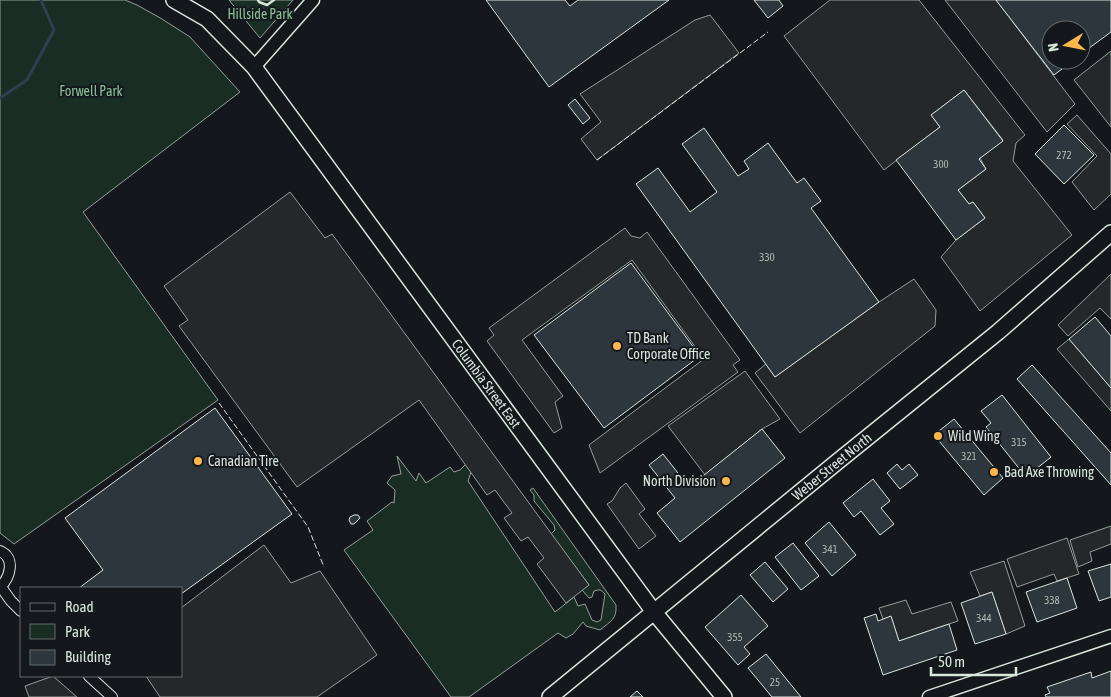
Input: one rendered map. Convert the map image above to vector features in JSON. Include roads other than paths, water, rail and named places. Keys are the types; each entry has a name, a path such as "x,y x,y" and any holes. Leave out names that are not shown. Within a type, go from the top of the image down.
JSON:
{"main road":[{"name":"Columbia Street East","path":"174,0 206,19 254,66 654,612 724,697"},
{"name":"Weber Street North","path":"550,697 998,332 1111,233"}],"street":[{"path":"254,66 313,0"},
{"path":"0,551 7,557 10,567 9,575 0,587 20,610"},
{"path":"930,697 1111,636"},
{"path":"90,677 112,697"}],"waterway":[{"path":"0,98 27,80 54,30 41,0"}],"place":[{"name":"TD Bank Corporate Office","path":"617,346"},
{"name":"Wild Wing","path":"938,436"},
{"name":"Canadian Tire","path":"198,461"},
{"name":"Bad Axe Throwing","path":"994,472"},
{"name":"North Division","path":"726,481"}],"park label":[{"name":"Hillside Park","path":"260,14"},
{"name":"Forwell Park","path":"91,91"}]}
